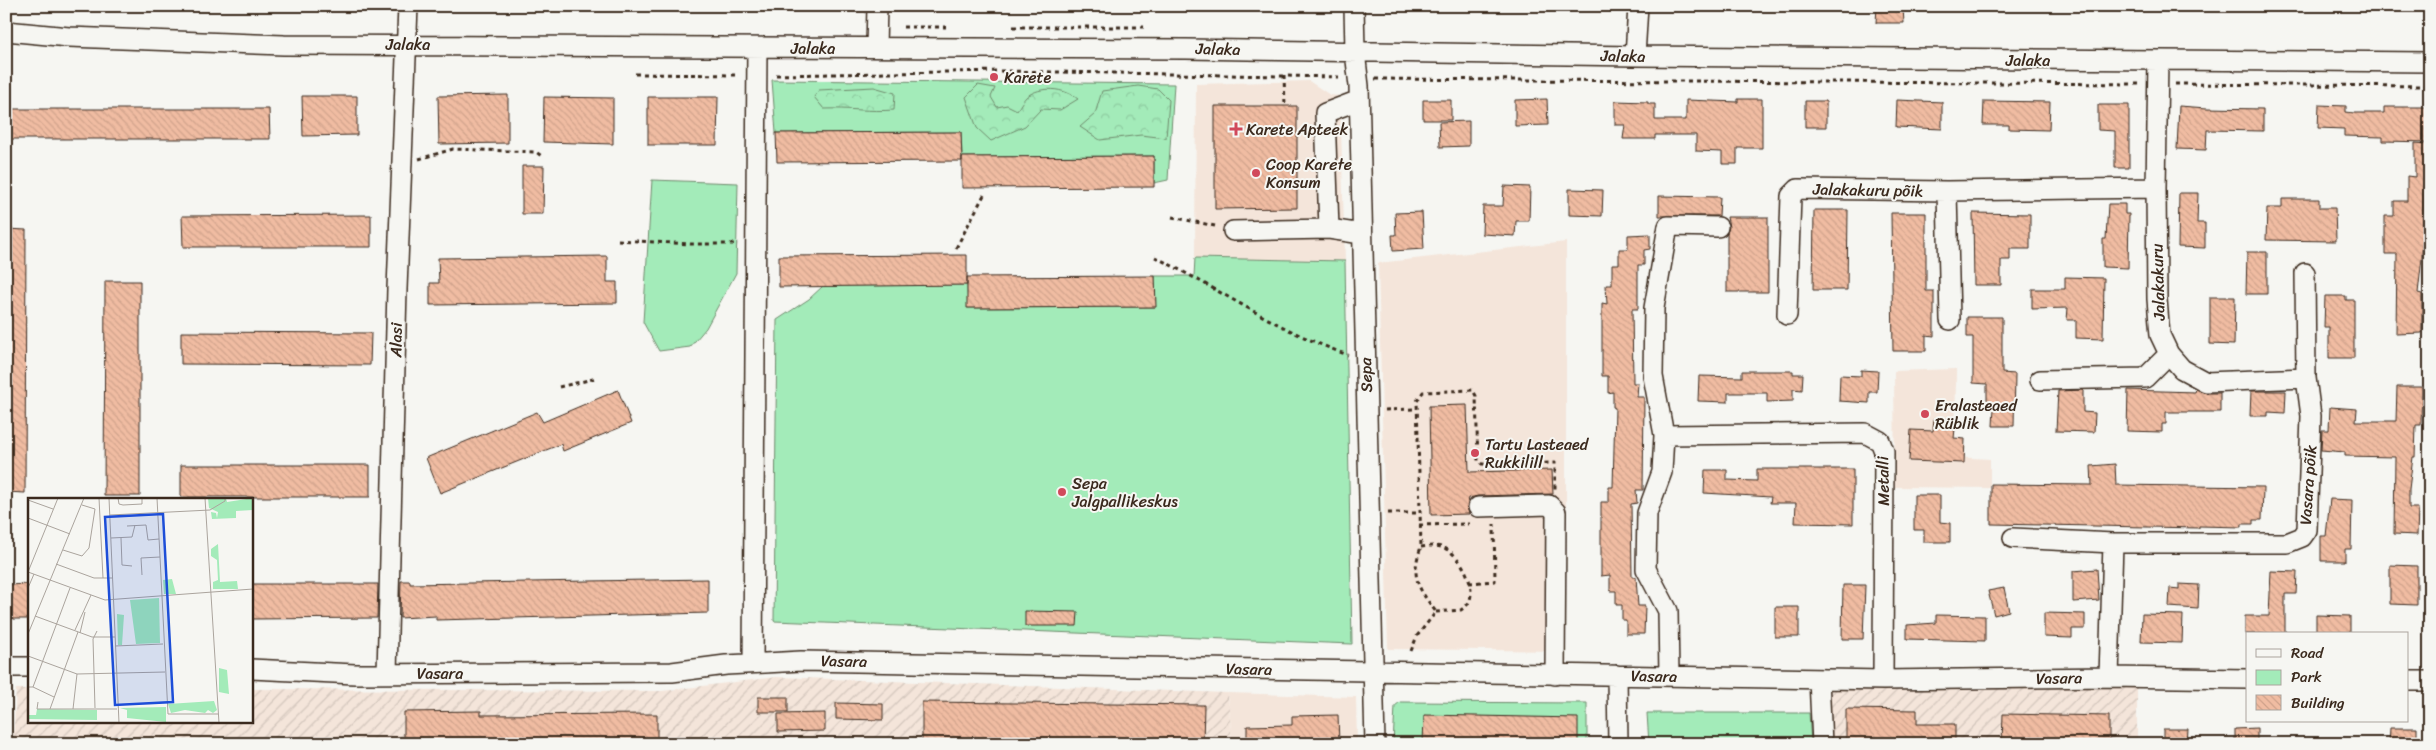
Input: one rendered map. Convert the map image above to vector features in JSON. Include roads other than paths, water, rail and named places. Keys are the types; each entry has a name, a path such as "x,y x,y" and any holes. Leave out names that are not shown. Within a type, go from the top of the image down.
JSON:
{"street":[{"name":"Alasi","path":"388,673 408,6"},
{"path":"876,48 877,6"},
{"name":"Sepa","path":"1354,6 1359,100 1375,744"},
{"path":"1635,56 1638,6"},
{"name":"Jalaka","path":"6,31 69,37 260,44 2430,62"},
{"path":"753,663 757,48"},
{"name":"Jalakakuru","path":"2158,60 2156,299 2160,335 2169,354 2182,369 2206,382 2306,378"},
{"path":"1329,229 1325,113 1359,100"},
{"name":"Jalakakuru põik","path":"1787,315 1790,196 1798,189 1947,191 2156,188"},
{"name":"Jalakakuru põik","path":"1947,191 1950,320"},
{"path":"1670,676 1668,611 1646,569 1647,513 1662,472 1664,435 1653,376 1654,318 1668,226 1718,227"},
{"path":"1233,231 1329,229 1362,234"},
{"name":"Vasara põik","path":"2013,538 2113,543 2287,543 2302,537 2306,530 2308,519 2312,416 2306,378 2305,273"},
{"path":"2040,380 2145,378 2169,354"},
{"name":"Metalli","path":"1664,435 1865,434 1880,441 1884,451 1882,680"},
{"path":"1485,517 1549,505 1556,512 1555,675"},
{"path":"2109,677 2113,543"},
{"name":"Vasara","path":"252,669 355,674 672,672 753,663 801,661 1882,680 2109,677 2246,679"},
{"path":"6,667 28,667"},
{"path":"1617,675 1618,744"},
{"path":"1819,679 1822,744"},
{"path":"2408,681 2430,681"}],"place":[{"name":"Karete","path":"994,77"},
{"name":"Karete Apteek","path":"1236,129"},
{"name":"Coop Karete Konsum","path":"1256,173"},
{"name":"Eralasteaed Rüblik","path":"1925,414"},
{"name":"Tartu Lasteaed Rukkilill","path":"1475,453"},
{"name":"Sepa Jalgpallikeskus","path":"1062,492"}]}
